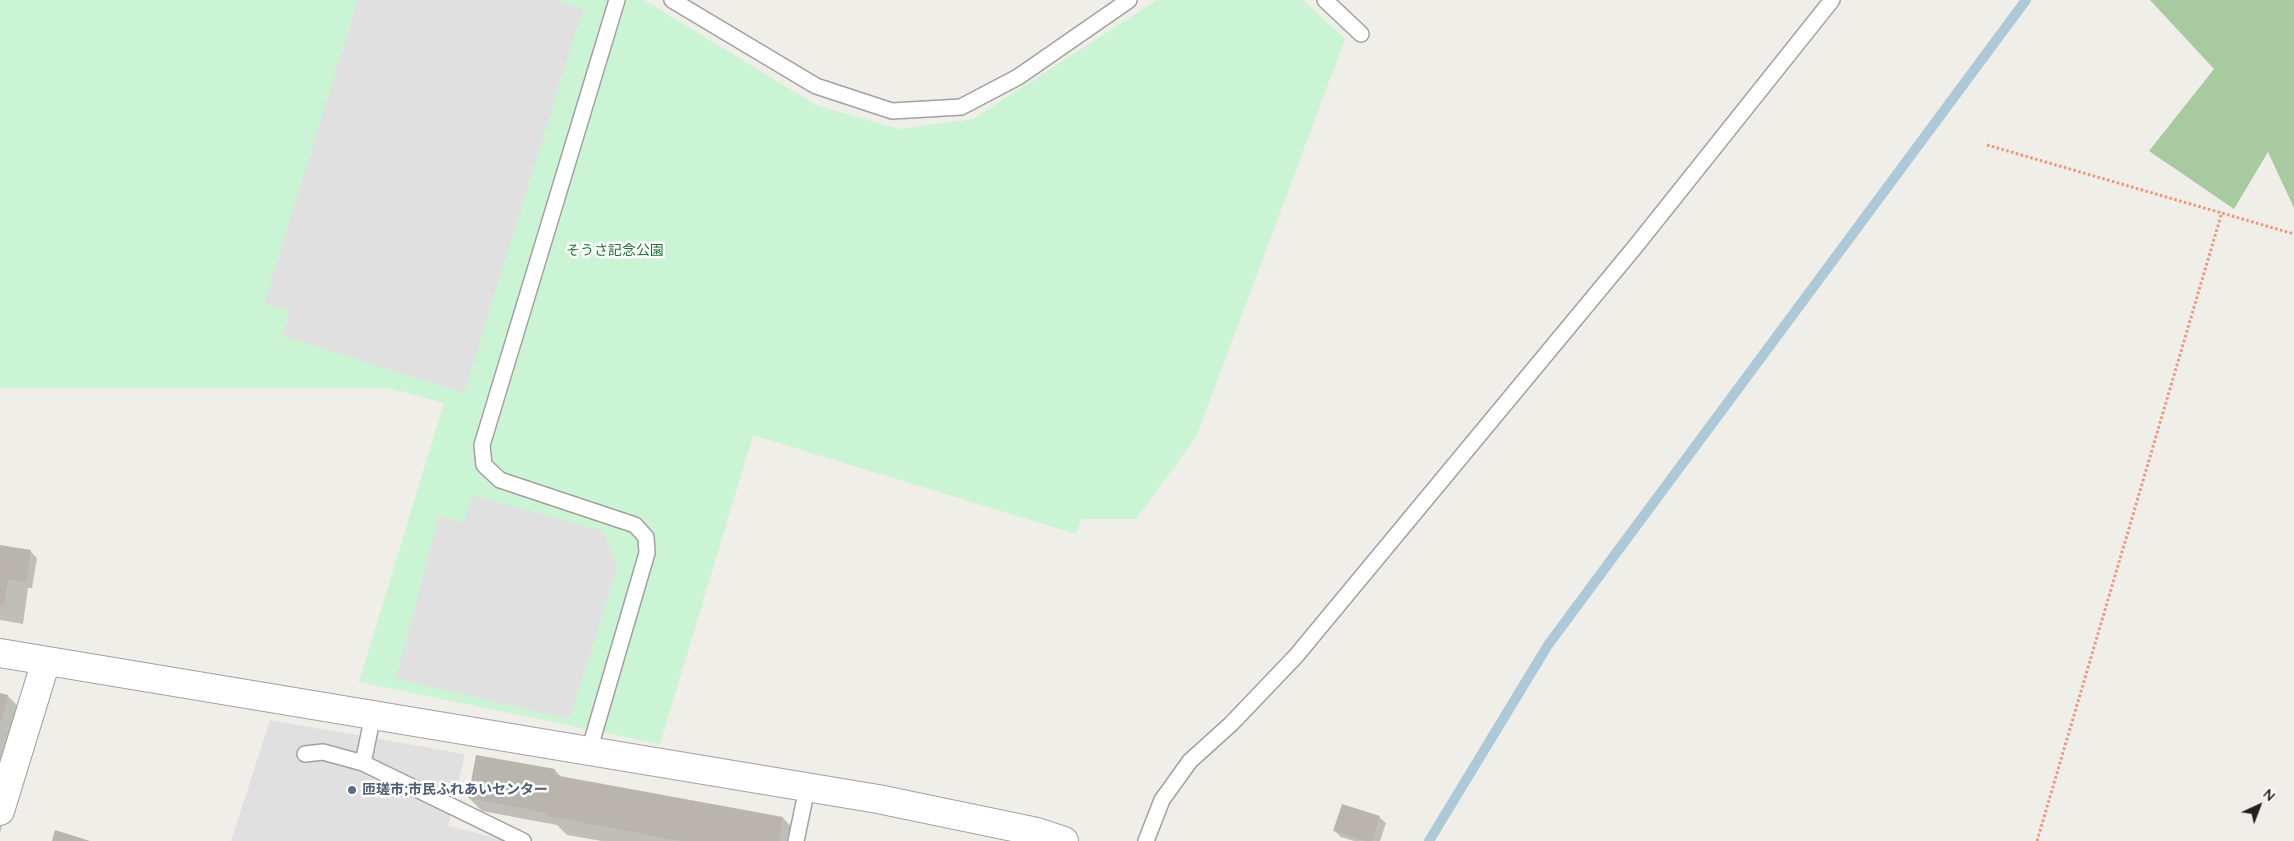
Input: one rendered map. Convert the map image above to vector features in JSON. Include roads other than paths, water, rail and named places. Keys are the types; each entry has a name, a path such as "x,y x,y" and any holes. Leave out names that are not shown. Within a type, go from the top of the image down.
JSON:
{"street":[{"path":"0,653 878,799 1037,832 1064,841"},
{"path":"0,811 46,661"}],"lane":[{"path":"589,751 647,553 646,537 635,525 500,480 484,465 482,445 617,0"},
{"path":"672,0 816,86 892,110 961,107 1018,77 1129,0"},
{"path":"1325,0 1361,34"},
{"path":"1146,841 1162,800 1190,761 1231,724 1296,656 1635,247 1832,0"},
{"path":"363,763 373,715"},
{"path":"305,754 323,752 363,763 523,841"},
{"path":"796,841 807,788"}],"waterway":[{"path":"1429,841 1548,645 2026,0"}],"place":[{"name":"匝瑳市;市民ふれあいセンター","path":"352,790"}],"park label":[{"name":"そうさ記念公園","path":"615,251"}]}
